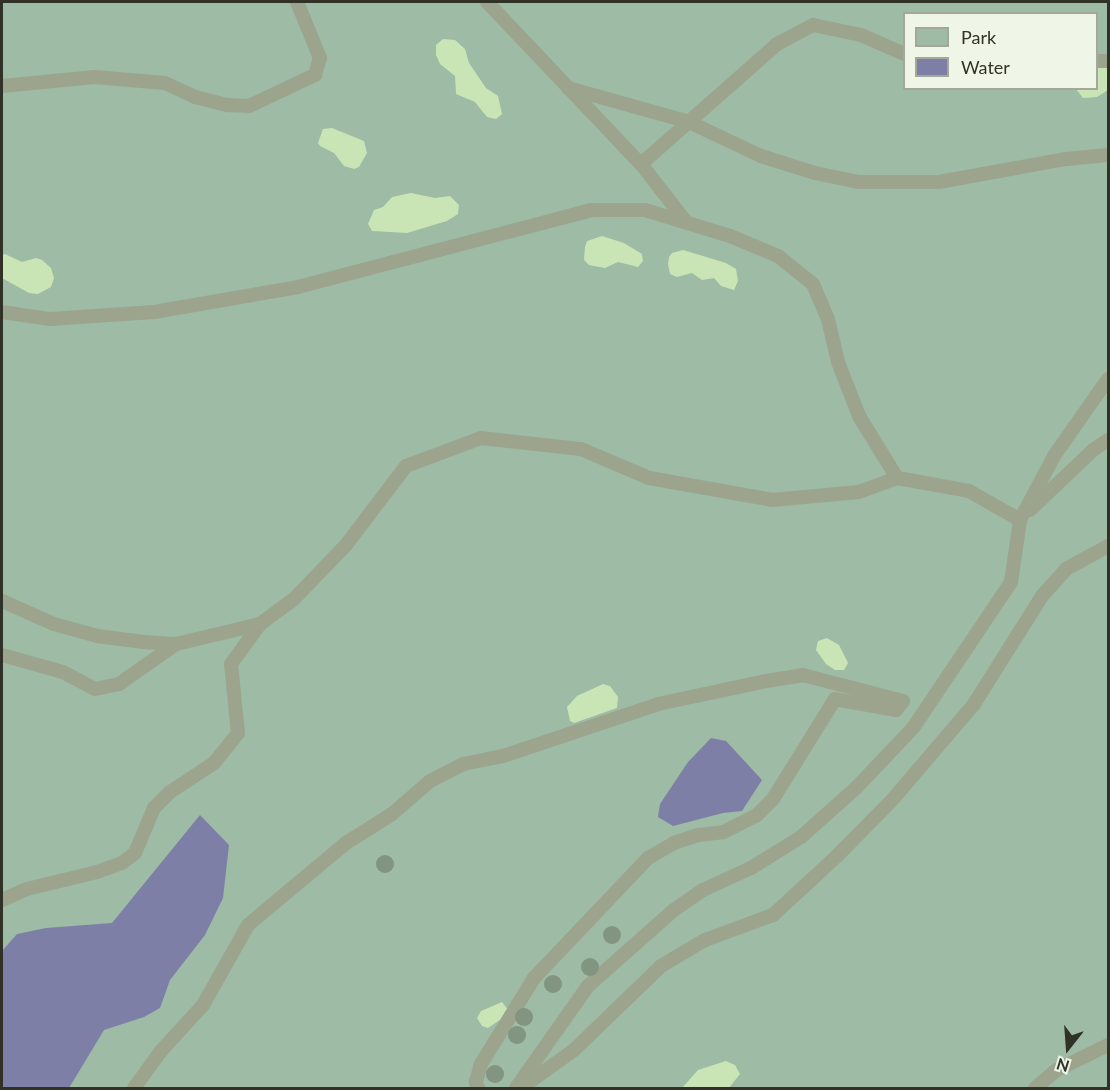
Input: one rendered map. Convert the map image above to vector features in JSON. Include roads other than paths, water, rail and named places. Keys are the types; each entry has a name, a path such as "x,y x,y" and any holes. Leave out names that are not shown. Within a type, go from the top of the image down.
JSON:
{"lane":[{"path":"2,86 107,78 165,83 195,97 228,105 249,105 315,75 320,58 297,2"},
{"path":"487,2 641,164 687,223"},
{"path":"641,164 777,44 813,25 861,35 903,54"},
{"path":"568,88 689,122 761,156 815,173 859,182 939,182 1066,159 1108,155"},
{"path":"2,312 50,319 154,312 298,287 591,210 645,210 730,236 778,256 813,284 828,319 838,362 859,416 897,478"},
{"path":"516,1089 588,986 674,910 703,890 751,868 801,837 889,756 913,728 1011,582 1020,520 1054,456 1108,379"},
{"path":"2,900 27,889 97,872 122,863 135,853 154,808 170,792 214,763 238,733 231,664 260,624 294,598 323,571 364,524 382,495 406,466 481,438 581,448 649,478 772,500 859,492 897,478 969,491 1020,520"},
{"path":"1020,520 1093,450 1108,440"},
{"path":"521,1089 574,1050 661,966 705,940 773,915 838,855 894,799 975,704 1048,590 1066,569 1108,546"},
{"path":"2,601 54,624 97,636 176,644 260,624"},
{"path":"2,655 63,672 95,689 120,684 176,644"},
{"path":"134,1089 161,1051 203,1005 248,925 346,843 392,814 438,777 463,764 503,756 658,704 803,675 903,701 896,710 835,699 773,800 757,815 724,832 698,835 674,843 648,858 534,978 481,1064 476,1082 478,1089"},
{"path":"1035,1089 1054,1071 1108,1045"}],"water":[{"path":"711,738 726,741 762,780 742,811 723,813 673,826 658,817 660,804 688,762"},
{"path":"200,815 229,845 223,898 205,935 170,980 160,1008 144,1017 104,1030 69,1088 2,1088 2,951 17,934 46,928 112,923"}]}
